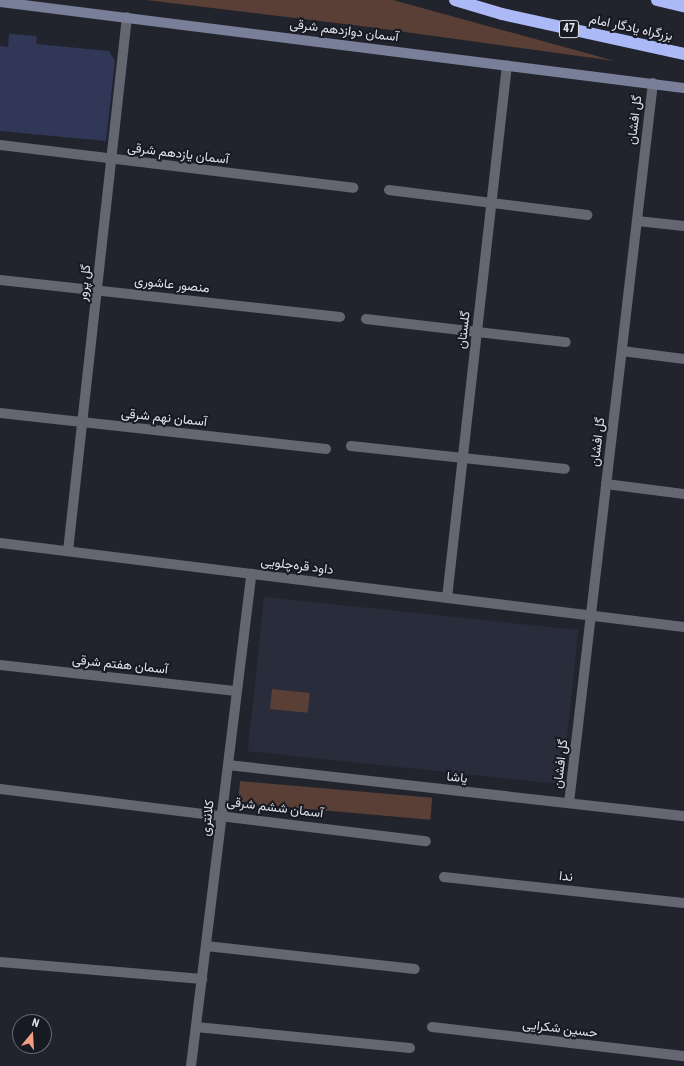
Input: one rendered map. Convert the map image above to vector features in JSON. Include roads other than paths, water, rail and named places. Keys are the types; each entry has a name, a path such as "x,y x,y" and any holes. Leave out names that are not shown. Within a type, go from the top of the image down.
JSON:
{"highway":[{"name":"بزرگراه یادگار امام","path":"455,0 502,14 684,54"},
{"path":"657,0 684,6"}],"street":[{"path":"3,0 15,4"},
{"name":"آسمان دوازدهم شرقی","path":"0,2 684,88"},
{"name":"گل پرور","path":"68,551 127,17"},
{"name":"گلستان","path":"446,598 508,65"},
{"name":"گل افشان","path":"570,803 652,83"},
{"name":"آسمان یازدهم شرقی","path":"0,145 353,188"},
{"path":"389,190 587,215"},
{"path":"637,221 684,226"},
{"name":"منصور عاشوری","path":"0,280 340,317"},
{"path":"366,319 566,342"},
{"path":"622,351 684,359"},
{"name":"آسمان نهم شرقی","path":"0,413 326,449"},
{"path":"351,446 565,469"},
{"path":"606,484 684,494"},
{"name":"داود قره‌چلویی","path":"0,543 684,627"},
{"name":"کلانتری","path":"191,1066 251,574"},
{"name":"آسمان هفتم شرقی","path":"0,665 237,691"},
{"name":"یاشا","path":"228,765 684,816"},
{"name":"آسمان ششم شرقی","path":"0,789 426,841"},
{"name":"ندا","path":"444,877 684,904"},
{"path":"206,946 415,969"},
{"path":"0,962 202,979"},
{"path":"196,1027 410,1048"},
{"name":"حسین شکرایی","path":"432,1027 684,1056"}]}
